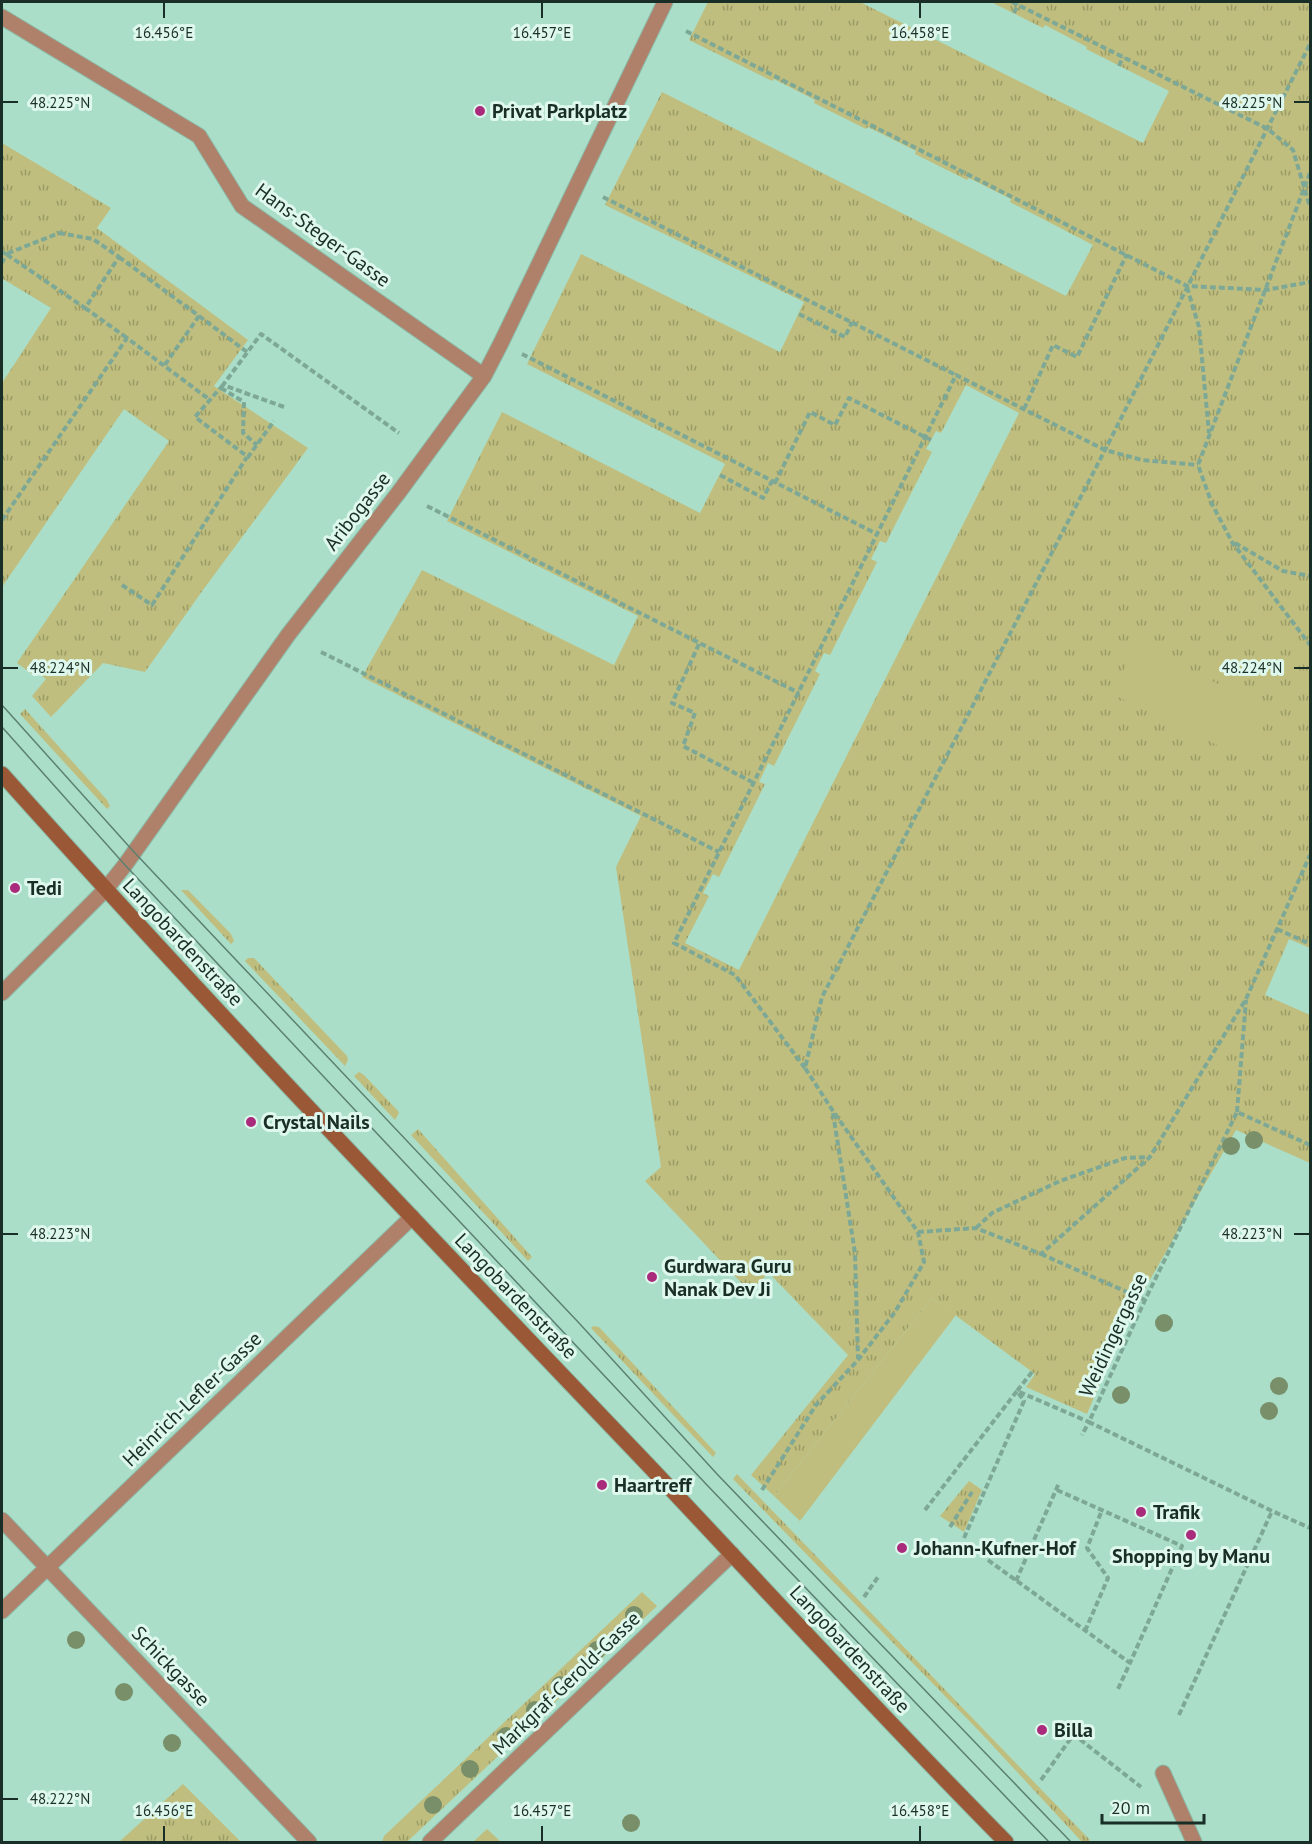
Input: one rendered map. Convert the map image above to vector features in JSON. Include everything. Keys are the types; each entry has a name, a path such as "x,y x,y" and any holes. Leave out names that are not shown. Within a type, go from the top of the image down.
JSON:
{"street":[{"name":"Aribogasse","path":"2,993 105,890 139,846 288,635 399,492 484,376 665,2"},
{"name":"Hans-Steger-Gasse","path":"2,16 200,136 242,206 484,376"},
{"name":"Langobardenstraße","path":"2,774 105,890 411,1216 843,1674 1006,1842"},
{"name":"Heinrich-Lefler-Gasse","path":"2,1611 411,1216"},
{"name":"Schickgasse","path":"2,1520 309,1842"},
{"name":"Markgraf-Gerold-Gasse","path":"430,1842 732,1554"},
{"path":"1163,1773 1194,1842"}],"path":[{"path":"1012,2 1268,129 1293,150 1311,207"},
{"path":"1014,13 1018,4"},
{"path":"686,31 1187,286 1266,290 1311,282"},
{"path":"805,1068 822,997 1105,450 1311,44"},
{"path":"1119,66 1123,57"},
{"path":"735,63 738,58"},
{"path":"844,118 847,113"},
{"path":"938,166 940,160"},
{"path":"1311,173 1198,465 1212,504 1232,542 1311,645"},
{"path":"603,197 750,274 852,322 1105,450 1142,460 1198,465"},
{"path":"1043,219 1045,213"},
{"path":"657,231 660,226"},
{"path":"2,263 6,255 59,233 93,239 248,352"},
{"path":"2,252 85,308 210,400"},
{"path":"1024,409 1053,345 1077,357 1126,255"},
{"path":"85,308 119,257"},
{"path":"1187,286 1199,327 1209,437"},
{"path":"798,314 845,337 852,322"},
{"path":"164,366 199,316"},
{"path":"274,421 248,457 195,417 222,387 261,334 399,433"},
{"path":"2,520 127,338"},
{"path":"524,355 877,534"},
{"path":"762,1490 816,1406 858,1360 895,1312 924,1262 918,1232 832,1111 805,1068 735,975 674,943 762,771 798,693 873,549 877,534 957,375"},
{"path":"579,390 582,384"},
{"path":"222,387 284,407"},
{"path":"222,387 244,402 243,433 257,444"},
{"path":"720,475 763,498 774,482 810,412 835,425 849,398 931,440"},
{"path":"670,436 673,430"},
{"path":"122,585 152,605 248,457"},
{"path":"427,506 496,544 798,693"},
{"path":"1232,542 1283,571 1311,576"},
{"path":"699,644 672,703 695,713 683,746 754,783"},
{"path":"321,651 500,744 719,852"},
{"path":"1041,1254 1150,1157 1246,999 1311,855"},
{"path":"1277,929 1311,944"},
{"path":"1246,999 1237,1112 1311,1145"},
{"path":"832,1111 855,1253 858,1360"},
{"name":"Weidingergasse","path":"1237,1112 1145,1300 1089,1422 1272,1511 1311,1527"},
{"path":"976,1228 992,1213 1060,1181 1125,1158 1150,1157"},
{"path":"918,1232 976,1228 1145,1300"},
{"path":"925,1509 1032,1371"},
{"path":"1017,1391 1089,1422 1082,1435"},
{"path":"964,1538 1024,1401 1017,1391"},
{"path":"1016,1581 1059,1484"},
{"path":"1057,1490 1185,1547 1118,1689"},
{"path":"950,1527 972,1492"},
{"path":"1085,1630 1108,1578 1086,1548 1102,1510"},
{"path":"1179,1715 1272,1511"},
{"path":"988,1560 1130,1663"},
{"path":"1238,1574 1243,1577"},
{"path":"864,1597 878,1577"},
{"path":"1041,1780 1074,1732 1145,1790 1163,1773"}],"green space":[{"path":"708,2 860,2 1143,143 1169,91 1086,49 1087,47 1045,25 1043,28 991,2 1310,2 1310,948 1289,939 1265,995 1310,1015 1310,1163 1236,1130 1128,1318 1087,1414 1026,1387 1035,1374 932,1298 774,1496 751,1475 848,1355 769,1273 749,1291 645,1181 661,1167 616,867 641,816 362,677 422,570 614,665 638,616 447,521 502,412 700,513 725,464 527,364 581,254 780,352 804,302 605,205 662,92 1066,296 1093,245 1010,202 1011,199 969,178 967,180 915,154 916,151 814,103 815,100 774,79 772,81 689,40","holes":["966,385 1019,413 739,970 685,943 709,896 703,893 713,874 719,877 765,784 759,782 768,763 774,766 820,674 815,671 824,653 830,655 877,562 871,559 880,541 886,543 932,452 926,449 936,431 941,433"]},
{"path":"2,143 111,208 97,228 248,340 214,386 308,448 145,672 103,663 51,717 32,696 46,679 35,671 32,674 17,663 169,441 124,409 2,587 2,383 51,308 3,279 2,281"},
{"path":"1136,644 1271,710 1248,760 1112,694"},
{"path":"25,709 107,800 110,806 107,809 20,714"},
{"path":"181,890 188,890 231,934 234,941 231,944"},
{"path":"248,958 254,958 347,1056 345,1066 245,961"},
{"path":"359,1072 398,1111 395,1120 354,1076"},
{"path":"418,1129 532,1257 528,1261 411,1135"},
{"path":"932,1298 956,1315 800,1521 774,1496"},
{"path":"599,1327 716,1453 713,1457 591,1328"},
{"path":"737,1474 1090,1840 1082,1842 981,1733 733,1479"},
{"path":"969,1481 982,1490 964,1532 940,1516"},
{"path":"642,1592 657,1606 407,1842 382,1842 384,1836"},
{"path":"183,1784 241,1842 119,1842"},
{"path":"487,1829 501,1842 473,1842"}],"tram line":[{"path":"2,705 134,852 579,1323 717,1474 1071,1842"},
{"path":"2,727 125,865 706,1484 1049,1842"}],"place":[{"name":"Privat Parkplatz","path":"480,111"},
{"name":"Tedi","path":"15,888"},
{"name":"Crystal Nails","path":"251,1122"},
{"name":"Gurdwara Guru Nanak Dev Ji","path":"652,1277"},
{"name":"Haartreff","path":"602,1485"},
{"name":"Trafik","path":"1141,1512"},
{"name":"Shopping by Manu","path":"1191,1535"},
{"name":"Johann-Kufner-Hof","path":"902,1548"},
{"name":"Billa","path":"1042,1730"}]}
